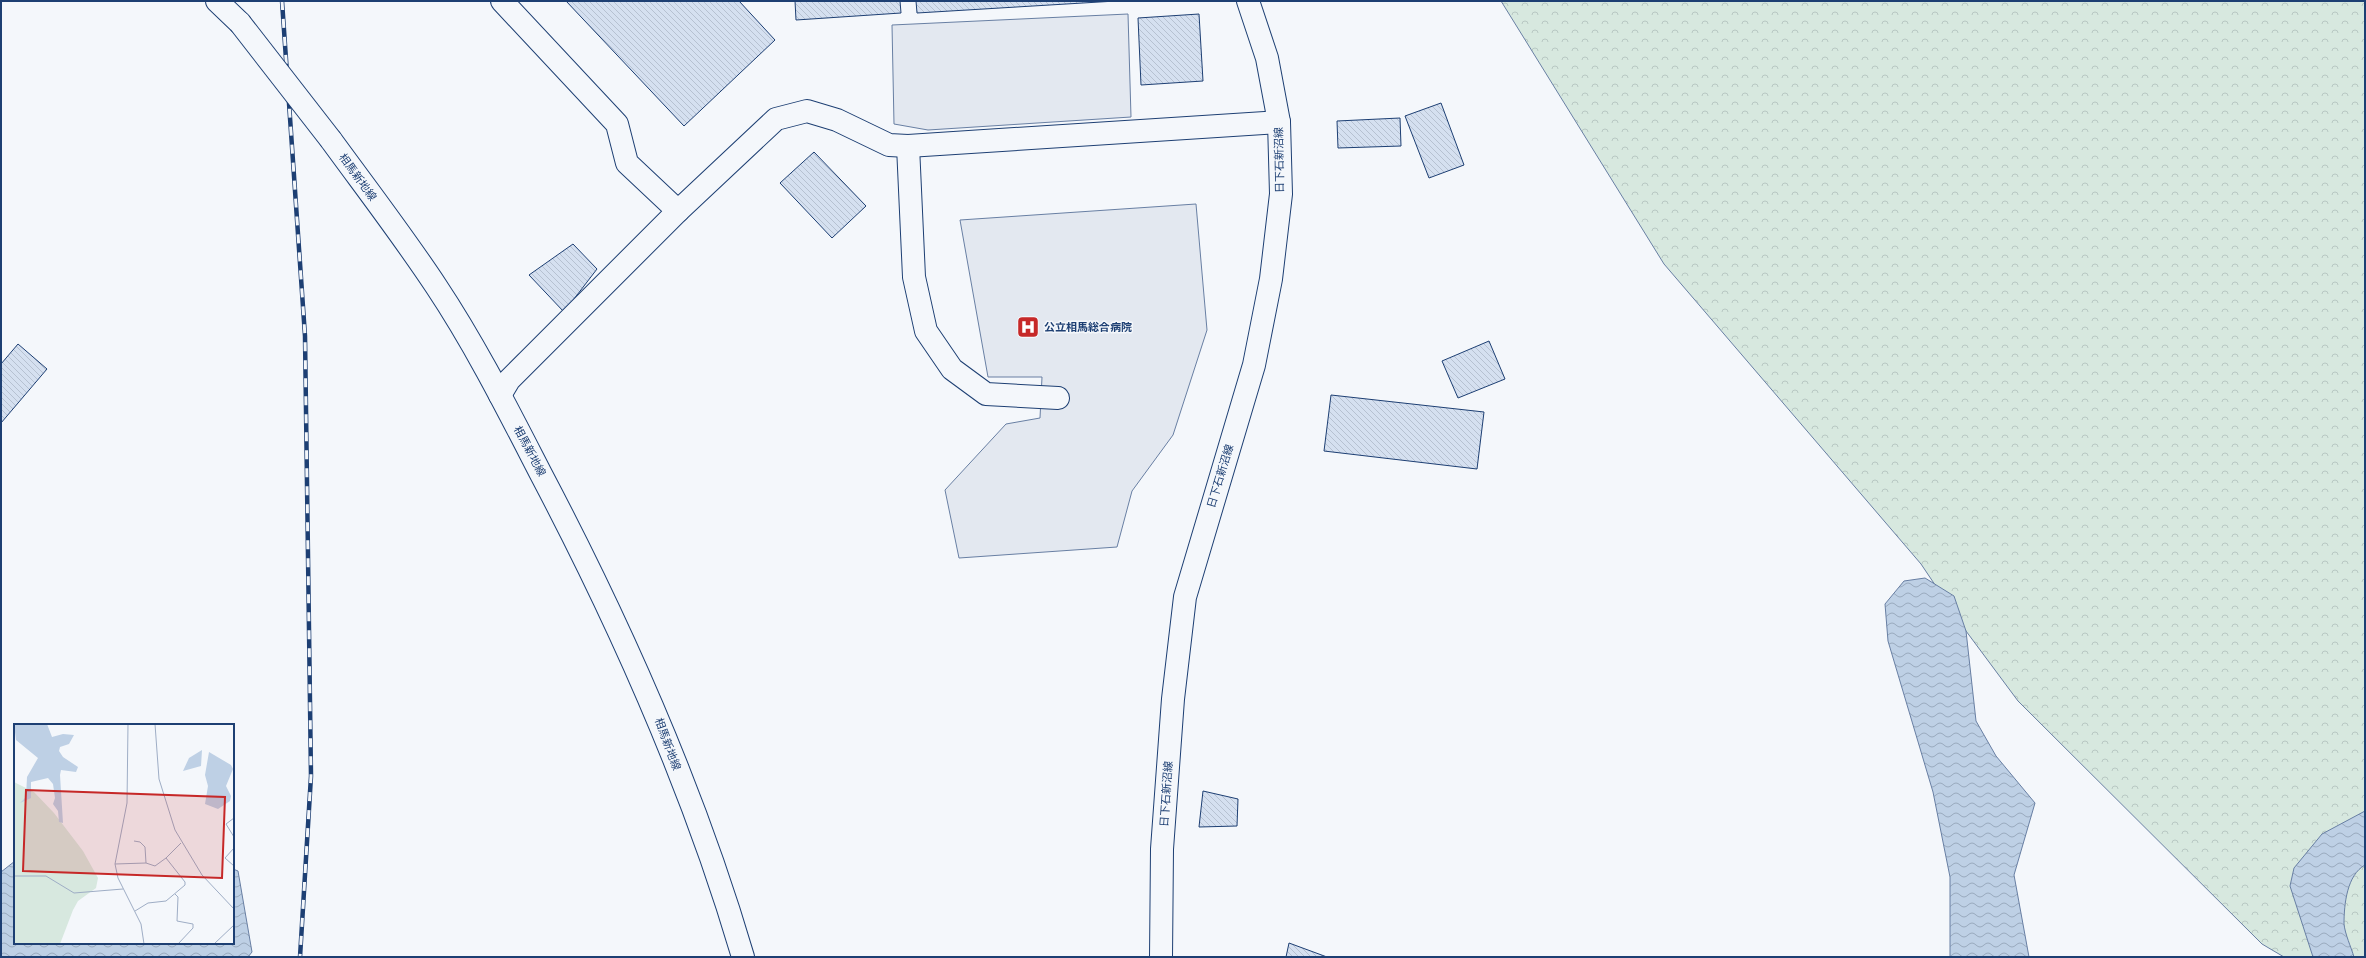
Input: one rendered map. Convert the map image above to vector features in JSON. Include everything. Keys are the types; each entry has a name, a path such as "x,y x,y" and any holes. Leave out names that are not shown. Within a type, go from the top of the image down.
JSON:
{"main road":[{"name":"相馬新地線","path":"217,1 240,23 331,140 437,287 500,395 581,550 658,715 732,918 743,957"},
{"path":"502,1 617,124 627,163 678,211"},
{"name":"日下石新沼線","path":"1161,957 1162,849 1173,699 1185,597 1254,365 1271,279 1281,194 1279,122 1267,58 1248,1"},
{"path":"500,395 509,380 678,211 776,119 807,111 837,120 889,145 908,146 1279,122"},
{"path":"908,146 914,277 926,330 952,369 986,394 1058,398"}],"green space":[{"path":"1501,1 2365,1 2365,957 2284,957 2262,944 2018,701 1966,631 1921,564 1664,264"}],"shaded area":[{"path":"1128,14 1131,117 928,130 894,124 892,25"},
{"path":"1196,204 1207,330 1173,435 1132,491 1117,547 959,558 945,490 1006,424 1040,418 1042,377 988,377 960,220"}],"water":[{"path":"1925,578 1954,596 1966,631 1976,721 1996,756 2035,803 2014,875 2029,957 1950,957 1950,877 1933,792 1888,641 1885,604 1904,581"},
{"path":"2365,811 2365,865 2354,876 2350,883 2345,908 2344,924 2354,957 2313,957 2290,886 2294,868 2322,834"},
{"path":"14,862 14,944 234,944 234,869 238,871 252,952 248,957 1,957 1,872"}],"building":[{"path":"566,1 739,1 775,40 684,126"},
{"path":"795,1 900,1 901,13 796,20"},
{"path":"916,1 1116,1 917,13"},
{"path":"1199,14 1203,81 1141,85 1138,18"},
{"path":"1441,103 1464,165 1429,178 1405,116"},
{"path":"1400,118 1401,146 1338,148 1337,121"},
{"path":"814,152 866,206 832,238 780,183"},
{"path":"573,244 597,269 564,312 529,275"},
{"path":"1489,341 1505,379 1458,398 1442,361"},
{"path":"18,344 47,369 1,423 1,364"},
{"path":"1331,395 1484,412 1477,469 1324,451"},
{"path":"1203,791 1238,799 1237,826 1199,827"},
{"path":"1289,943 1327,957 1286,957"}],"railway":[{"path":"282,1 305,336 311,776 300,957"}],"place":[{"name":"公立相馬総合病院","path":"1028,327"}]}
